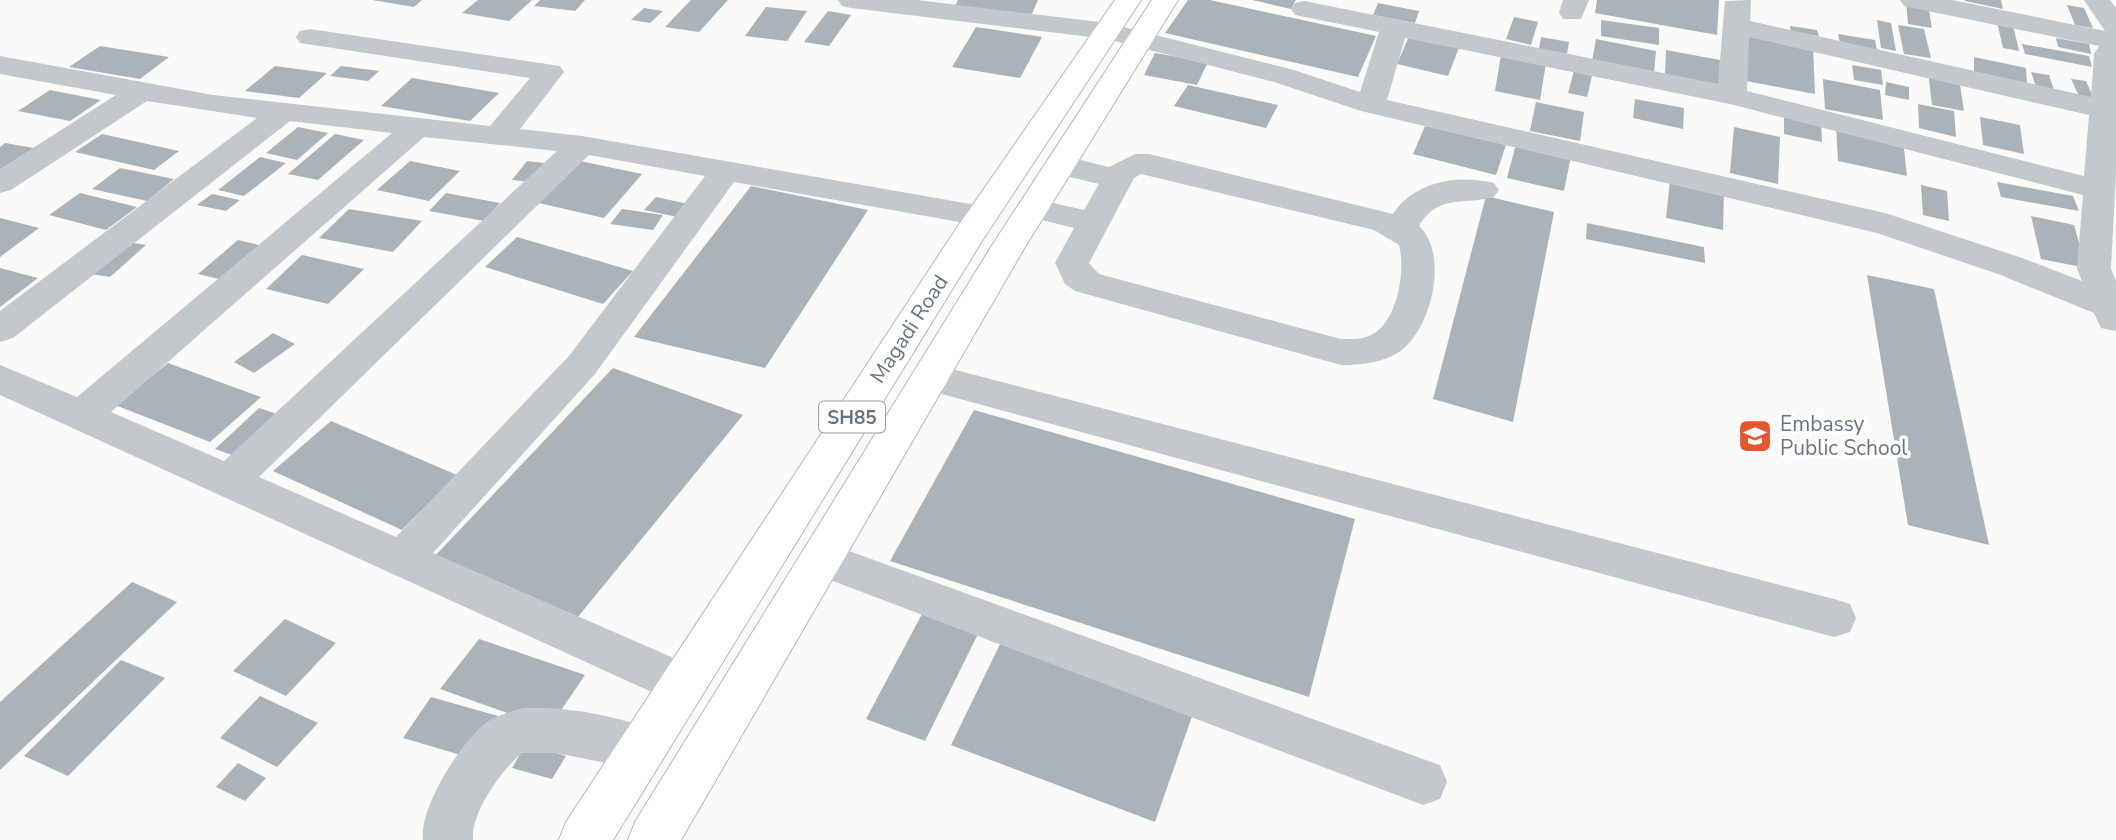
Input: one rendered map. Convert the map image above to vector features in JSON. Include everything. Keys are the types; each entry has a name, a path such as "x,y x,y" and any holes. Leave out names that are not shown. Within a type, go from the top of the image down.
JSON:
{"main road":[{"name":"Magadi Road","path":"584,840 982,216 1125,23 1165,0"},
{"name":"Magadi Road","path":"653,840 819,558 1060,164 1125,23"}],"street":[{"path":"851,0 1125,23"},
{"path":"1081,0 1125,23 1371,105 1885,224 2010,266 2108,293 2098,189 2109,145 2104,109 2108,54 2115,41"},
{"path":"1913,0 2115,41"},
{"path":"2097,0 2115,41"},
{"path":"1304,9 1732,96 2098,189"},
{"path":"1732,96 1737,13 2104,109"},
{"path":"1371,105 1394,27"},
{"path":"310,37 550,72 498,136"},
{"path":"7,71 415,129 582,145 982,216"},
{"path":"0,183 142,91"},
{"path":"0,329 283,112"},
{"path":"81,416 415,129"},
{"path":"229,481 582,145"},
{"path":"1060,164 1117,179"},
{"path":"1149,164 1384,222 1401,229 1415,242 1420,265 1413,300 1390,341 1369,352 1341,352 1087,284 1077,276 1072,263 1092,222 1126,167 1149,164"},
{"path":"402,558 582,365 726,170"},
{"path":"1401,229 1411,209 1433,193 1456,189 1483,190"},
{"path":"1032,208 1092,222"},
{"path":"929,377 1834,618"},
{"path":"0,379 683,684"},
{"path":"819,558 1423,782"},
{"path":"448,840 447,820 453,805 498,744 510,734 532,729 642,748"}],"building":[{"path":"372,0 422,0 414,7"},
{"path":"478,0 532,0 509,21 462,13"},
{"path":"540,0 585,0 575,11 534,6"},
{"path":"691,0 728,0 699,32 665,27"},
{"path":"958,0 1038,0 1030,18 953,10"},
{"path":"1188,0 1210,0 1376,36 1358,77 1165,33"},
{"path":"1252,0 1296,0 1291,9"},
{"path":"1597,0 1719,0 1717,35 1595,13"},
{"path":"2001,0 2003,9 1965,1"},
{"path":"1906,1 1928,5 1932,28 1908,24"},
{"path":"1378,3 1419,11 1415,23 1373,15"},
{"path":"2067,5 2084,8 2093,28 2075,25"},
{"path":"766,7 807,11 787,41 745,36"},
{"path":"644,8 663,11 650,23 631,20"},
{"path":"828,11 851,15 829,46 804,42"},
{"path":"1514,17 1538,22 1531,45 1506,39"},
{"path":"1601,20 1659,28 1659,45 1601,36"},
{"path":"1877,20 1891,23 1896,51 1881,48"},
{"path":"1997,22 2013,25 2019,51 2003,48"},
{"path":"1898,25 1924,29 1931,58 1904,54"},
{"path":"1790,26 1817,30 1819,36 1791,32"},
{"path":"976,27 1042,37 1020,78 952,67"},
{"path":"1410,34 1460,45 1448,76 1397,64"},
{"path":"1742,34 1813,47 1815,94 1741,80"},
{"path":"1838,34 1875,40 1877,50 1840,44"},
{"path":"1541,37 1569,42 1567,54 1539,49"},
{"path":"2056,38 2089,44 2091,54 2058,47"},
{"path":"1596,39 1656,51 1654,74 1592,61"},
{"path":"2022,44 2089,56 2092,67 2025,54"},
{"path":"100,46 169,57 140,79 69,67"},
{"path":"1666,50 1720,60 1719,86 1665,76"},
{"path":"1155,53 1208,62 1197,85 1144,75"},
{"path":"1501,55 1546,63 1540,100 1495,91"},
{"path":"1974,57 2026,68 2027,84 1974,72"},
{"path":"1852,65 1881,70 1883,85 1854,80"},
{"path":"275,66 327,73 299,98 245,91"},
{"path":"341,66 379,71 368,81 330,76"},
{"path":"1574,71 1592,76 1587,97 1568,93"},
{"path":"1928,72 1959,78 1964,111 1932,105"},
{"path":"2031,72 2049,75 2054,90 2036,87"},
{"path":"412,78 499,93 470,121 381,106"},
{"path":"1823,79 1880,90 1883,120 1825,109"},
{"path":"2071,79 2086,81 2094,99 2079,96"},
{"path":"1886,82 1909,87 1909,100 1885,95"},
{"path":"1188,85 1278,105 1266,128 1174,106"},
{"path":"50,90 101,100 70,121 18,111"},
{"path":"1635,99 1684,108 1683,129 1633,118"},
{"path":"1536,102 1584,112 1580,141 1530,131"},
{"path":"1918,104 1954,111 1956,137 1919,128"},
{"path":"1784,114 1821,121 1822,142 1784,134"},
{"path":"1980,117 2020,125 2024,154 1983,145"},
{"path":"1425,126 1506,145 1496,175 1413,154"},
{"path":"1836,126 1903,140 1907,176 1838,161"},
{"path":"298,127 328,133 297,160 266,153"},
{"path":"1734,127 1780,137 1778,184 1730,173"},
{"path":"102,134 179,151 154,170 75,152"},
{"path":"335,134 364,140 318,180 288,174"},
{"path":"5,143 34,148 5,170 0,169 0,147"},
{"path":"1516,144 1571,156 1564,191 1507,178"},
{"path":"260,157 286,163 244,196 218,190"},
{"path":"410,161 460,171 429,201 377,190"},
{"path":"527,161 545,163 531,182 512,180"},
{"path":"580,161 642,174 604,218 539,203"},
{"path":"120,168 174,179 147,201 92,189"},
{"path":"1670,180 1724,192 1723,230 1666,218"},
{"path":"1997,182 2073,196 2079,211 2001,197"},
{"path":"1921,185 1947,191 1949,221 1923,215"},
{"path":"751,186 868,210 765,368 634,337"},
{"path":"80,193 137,207 106,230 49,215"},
{"path":"446,193 500,203 484,221 429,211"},
{"path":"212,194 240,200 226,211 197,205"},
{"path":"1486,196 1554,212 1513,422 1433,399"},
{"path":"656,197 693,205 682,218 644,210"},
{"path":"349,209 422,221 393,252 319,238"},
{"path":"622,209 663,215 653,230 610,224"},
{"path":"2031,216 2074,225 2086,268 2041,259"},
{"path":"0,218 39,228 0,257"},
{"path":"1587,223 1704,247 1705,263 1586,239"},
{"path":"517,237 633,271 603,304 485,267"},
{"path":"238,240 267,247 227,281 198,274"},
{"path":"122,241 146,245 110,277 85,273"},
{"path":"302,255 364,269 328,304 266,289"},
{"path":"0,268 38,278 0,307"},
{"path":"1867,275 1934,289 1989,545 1908,525"},
{"path":"273,333 295,344 254,373 234,362"},
{"path":"168,363 261,397 210,442 115,405"},
{"path":"613,368 743,415 577,618 434,557"},
{"path":"259,408 280,415 235,456 215,449"},
{"path":"974,410 1355,519 1309,697 890,561"},
{"path":"331,421 457,475 402,530 273,471"},
{"path":"132,582 177,602 0,770 0,702"},
{"path":"922,614 978,634 925,741 866,719"},
{"path":"285,619 336,643 286,696 233,671"},
{"path":"1003,638 1196,705 1155,822 951,745"},
{"path":"479,639 585,675 549,728 440,689"},
{"path":"121,660 165,678 68,776 24,756"},
{"path":"260,696 318,723 277,767 220,738"},
{"path":"431,697 498,716 471,758 403,738"},
{"path":"526,744 566,756 552,779 512,768"},
{"path":"238,763 266,778 245,801 216,787"}],"place":[{"name":"Embassy Public School","path":"1755,436"}]}
